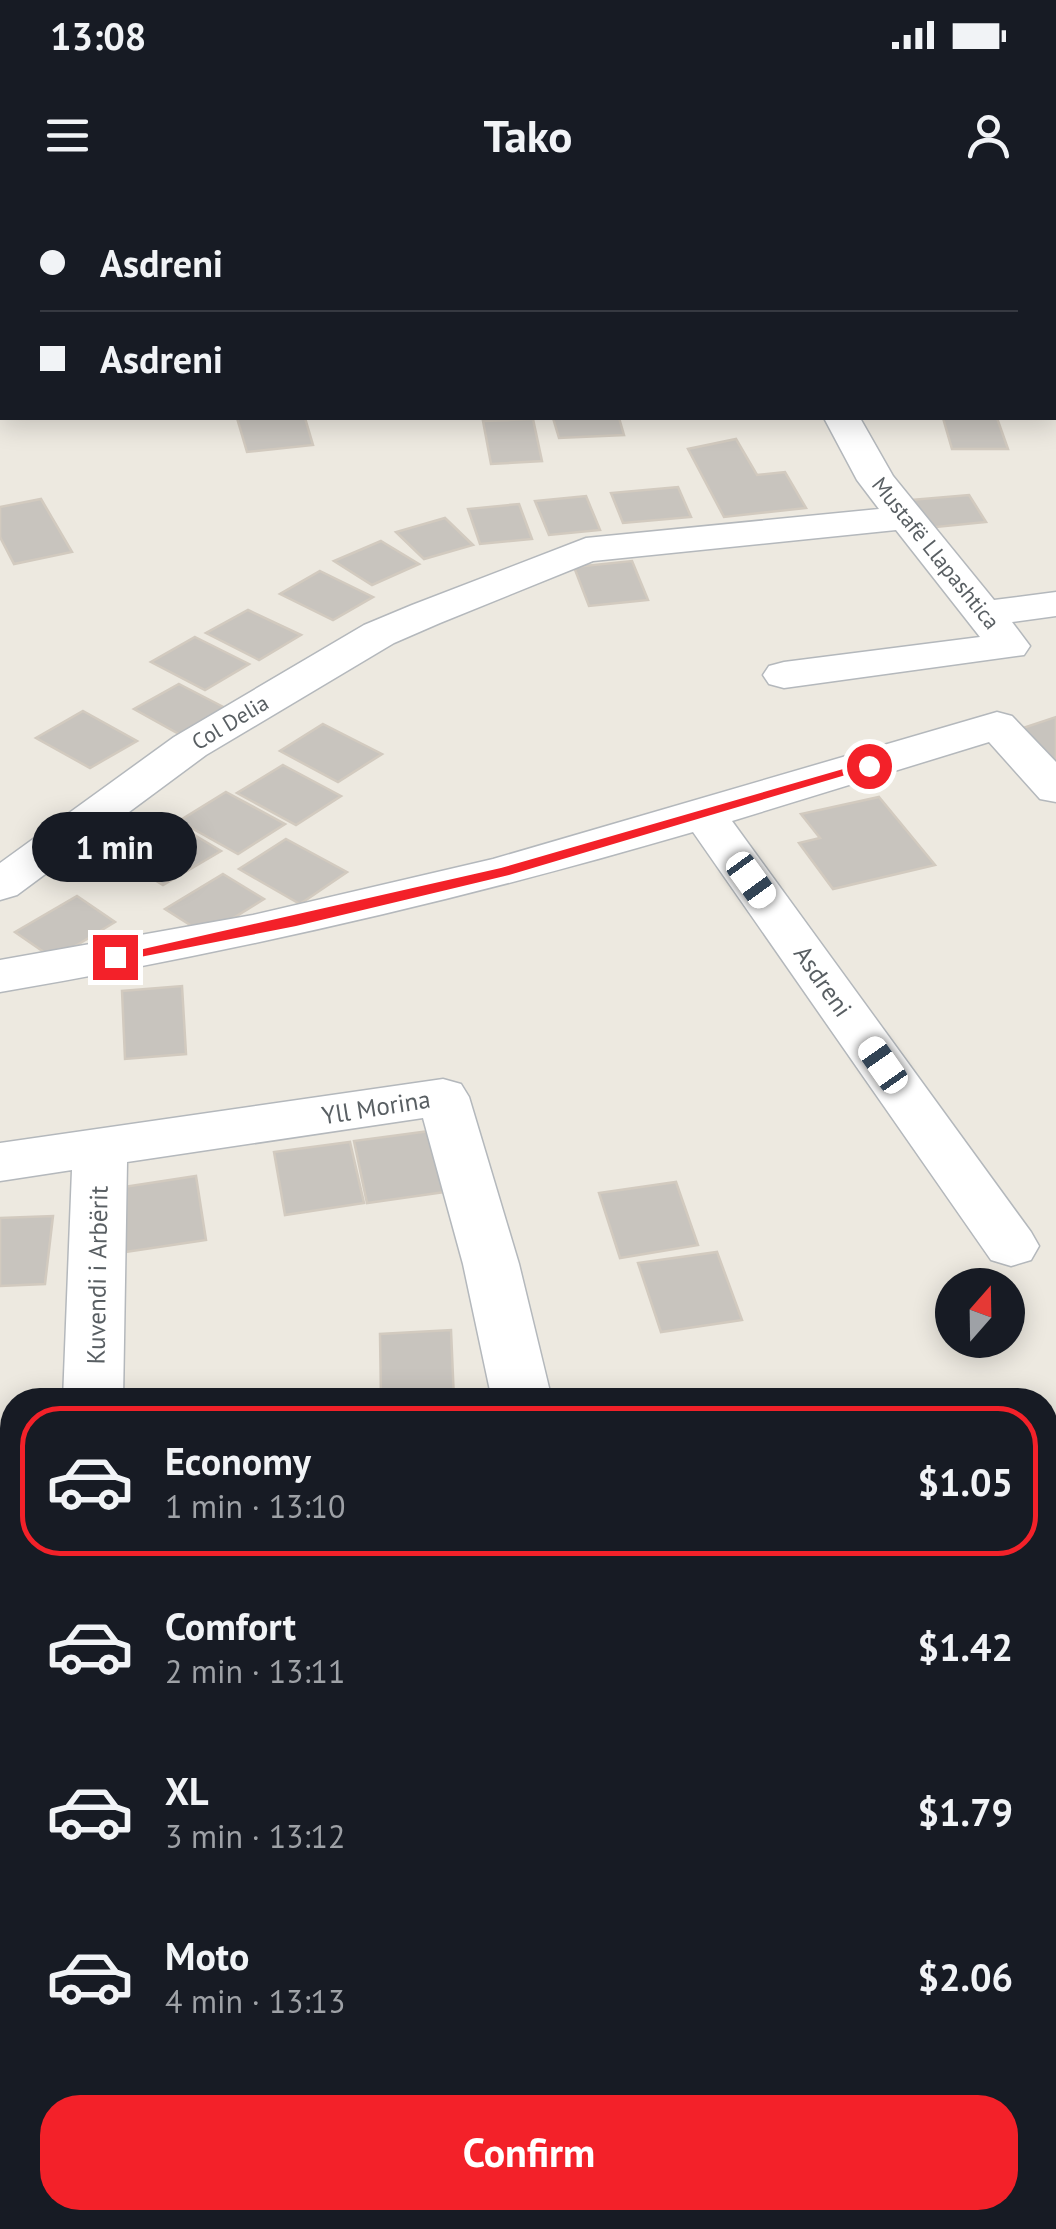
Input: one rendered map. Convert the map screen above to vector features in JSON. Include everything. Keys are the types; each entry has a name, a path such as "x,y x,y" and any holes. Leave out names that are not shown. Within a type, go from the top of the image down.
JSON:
{"street":[{"name":"Mustafë Llapashtica","path":"784,676 1010,646 905,518 859,454 843,420"},
{"name":"Col Delia","path":"0,885 206,736 379,634 480,592 586,550 905,518"},
{"path":"985,614 1056,604"},
{"path":"0,976 232,935 392,900 704,815 996,725 1056,789"},
{"name":"Asdreni","path":"704,815 1011,1246"},
{"name":"Yll Morina","path":"0,1162 100,1151 442,1097 491,1264 519,1388"},
{"name":"Kuvendi i Arbërit","path":"94,1388 100,1151"}],"building":[{"path":"238,420 306,420 313,445 247,452"},
{"path":"533,420 542,461 491,464 483,421"},
{"path":"554,420 620,420 624,435 559,438"},
{"path":"944,420 998,420 1008,449 952,449"},
{"path":"736,439 757,475 785,472 806,508 724,517 688,449"},
{"path":"678,487 691,517 623,523 611,493"},
{"path":"969,495 986,522 926,528 910,500"},
{"path":"586,496 600,530 549,535 535,501"},
{"path":"41,499 72,552 14,564 0,537 0,507"},
{"path":"519,504 532,539 480,544 468,509"},
{"path":"445,518 473,545 424,559 396,532"},
{"path":"381,541 419,564 372,585 334,561"},
{"path":"632,561 648,600 589,606 574,567"},
{"path":"320,571 373,597 333,620 280,594"},
{"path":"248,610 301,635 259,660 206,633"},
{"path":"195,637 249,664 205,690 151,662"},
{"path":"179,684 233,712 188,739 134,709"},
{"path":"83,711 137,741 90,768 36,738"},
{"path":"1056,717 1056,763 1011,732"},
{"path":"323,724 382,754 338,782 280,751"},
{"path":"283,765 341,796 296,825 237,793"},
{"path":"226,792 285,824 238,854 179,821"},
{"path":"879,797 935,865 833,889 799,843 820,838 801,814"},
{"path":"181,827 221,851 163,885 124,861"},
{"path":"286,839 347,872 300,904 239,869"},
{"path":"223,874 264,899 206,935 165,909"},
{"path":"77,896 115,922 54,959 15,932"},
{"path":"182,986 186,1054 125,1059 122,991"},
{"path":"430,1131 445,1192 367,1203 354,1141"},
{"path":"350,1142 364,1203 285,1215 274,1152"},
{"path":"196,1176 206,1240 125,1252 117,1188"},
{"path":"676,1182 698,1245 620,1258 599,1193"},
{"path":"53,1216 45,1284 0,1286 0,1218"},
{"path":"717,1252 742,1320 661,1332 638,1263"},
{"path":"451,1330 453,1388 381,1388 380,1334"}],"route":[{"path":"115,957 232,935 504,872 869,766"}]}
